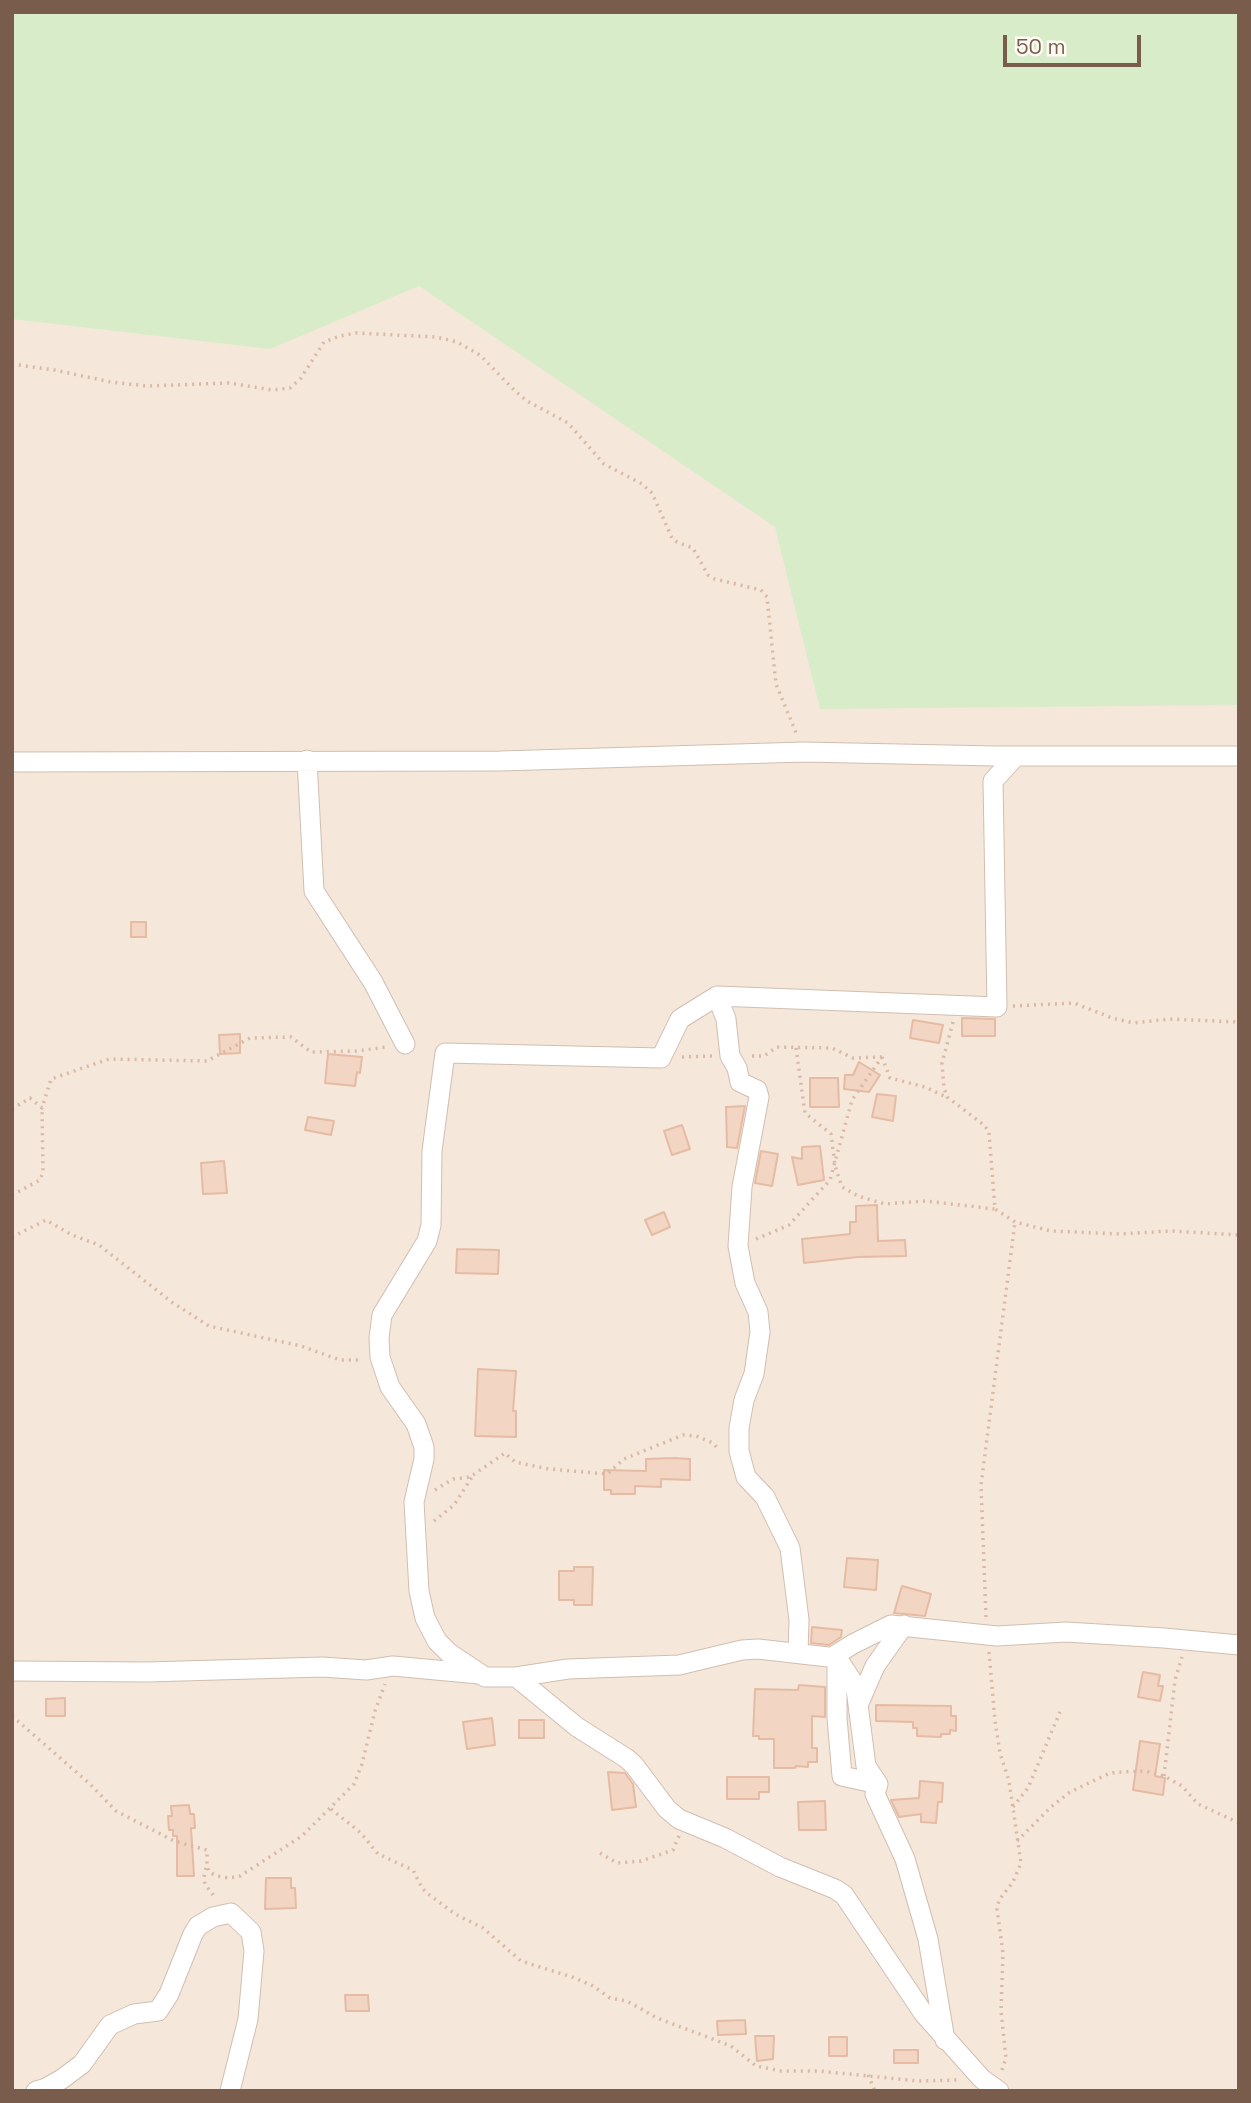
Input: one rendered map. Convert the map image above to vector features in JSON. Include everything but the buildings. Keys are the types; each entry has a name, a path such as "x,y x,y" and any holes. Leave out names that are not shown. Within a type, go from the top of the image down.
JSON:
{"street":[{"path":"12,762 500,761 804,752 1239,756"},
{"path":"481,1675 449,1653 437,1641 425,1618 419,1591 415,1533 416,1492 424,1460 421,1433 390,1387 380,1357 382,1315 427,1241 431,1225 432,1151 446,1053 662,1058 680,1019 717,996 997,1007 993,781 1016,756"},
{"path":"307,760 314,891 373,982 405,1044"},
{"path":"717,996 723,1007 729,1030 730,1056 737,1068 740,1083 757,1090 760,1097 742,1186 738,1246 745,1283 758,1312 760,1332 754,1374 744,1401 739,1428 739,1451 746,1476 765,1497 790,1548 799,1620 799,1653"},
{"path":"859,1703 879,1659 904,1625"},
{"path":"878,1784 842,1776 836,1658 837,1654 881,1628 904,1625 987,1635 1066,1632 1239,1645"},
{"path":"12,1671 147,1672 322,1667 366,1670 393,1666 485,1677 516,1677 568,1669 679,1665 742,1650 799,1653 836,1658 852,1679 859,1703 866,1766 878,1784"},
{"path":"516,1677 577,1727 626,1758 667,1810 780,1867 844,1895 924,2014 987,2087"},
{"path":"878,1784 875,1794 905,1859 928,1939 946,2041"},
{"path":"36,2091 62,2079 82,2063 110,2025 134,2014 158,2011 169,1994 198,1926 213,1917 231,1913 251,1932 254,1951 248,2019 230,2091"}],"path":[{"path":"12,364 148,386 229,383 272,390 290,388 301,378 324,342 340,336 356,333 410,335 457,342 480,355 527,401 568,423 604,464 642,484 652,493 672,537 677,542 693,548 708,575 761,590 767,597 776,684 804,752"},
{"path":"997,1007 1074,1003 1128,1023 1169,1019 1239,1022"},
{"path":"947,1097 942,1063 956,1006"},
{"path":"12,1195 40,1180 43,1172 42,1108 51,1079 109,1059 207,1062 250,1038 291,1037 311,1052 377,1049 405,1044"},
{"path":"662,1058 764,1056 777,1047 832,1048 853,1058 882,1057"},
{"path":"796,1048 805,1113 831,1134 835,1166 842,1187 858,1196 885,1204 925,1201 995,1209 1015,1222 1062,1231 1120,1234 1171,1231 1239,1235"},
{"path":"882,1057 890,1078 925,1087 947,1097 989,1132 995,1209"},
{"path":"738,1246 789,1225 830,1180 852,1100 882,1057"},
{"path":"12,1109 30,1098 42,1108"},
{"path":"12,1227 13,1235 46,1220 72,1235 99,1245 173,1303 209,1326 301,1346 340,1360 380,1357"},
{"path":"331,1809 361,1833 377,1854 414,1870 427,1893 455,1914 483,1928 521,1961 572,1977 593,1986 610,1998 627,2001 657,2018 731,2046 755,2066 781,2071 819,2071 987,2087 1006,2058 1001,2011 1003,1953 997,1909 999,1900 1020,1867 1021,1859 995,1721 987,1635 981,1485 1015,1222"},
{"path":"415,1533 445,1514 474,1475 505,1453 515,1462 549,1469 607,1474 624,1459 683,1435 696,1436 713,1443 721,1452"},
{"path":"416,1492 437,1489 453,1479 474,1475"},
{"path":"1164,1776 1175,1680 1180,1661 1196,1641"},
{"path":"207,1866 209,1872 223,1878 240,1876 302,1836 331,1809 354,1784 362,1764 379,1697 393,1666"},
{"path":"1013,1807 1027,1788 1060,1712"},
{"path":"12,1716 90,1784 116,1811 174,1841 207,1850 204,1877 208,1890 231,1913"},
{"path":"1017,1841 1064,1796 1110,1773 1145,1771 1164,1776 1182,1786 1198,1804 1239,1824"},
{"path":"600,1853 617,1863 641,1861 673,1850 683,1820"},
{"path":"868,2075 875,2091"}],"shaded area":[{"path":"12,12 1239,12 1239,2091 12,2091"}],"green space":[{"path":"12,12 1239,12 1239,705 820,709 775,527 419,286 270,349 12,319"}]}
